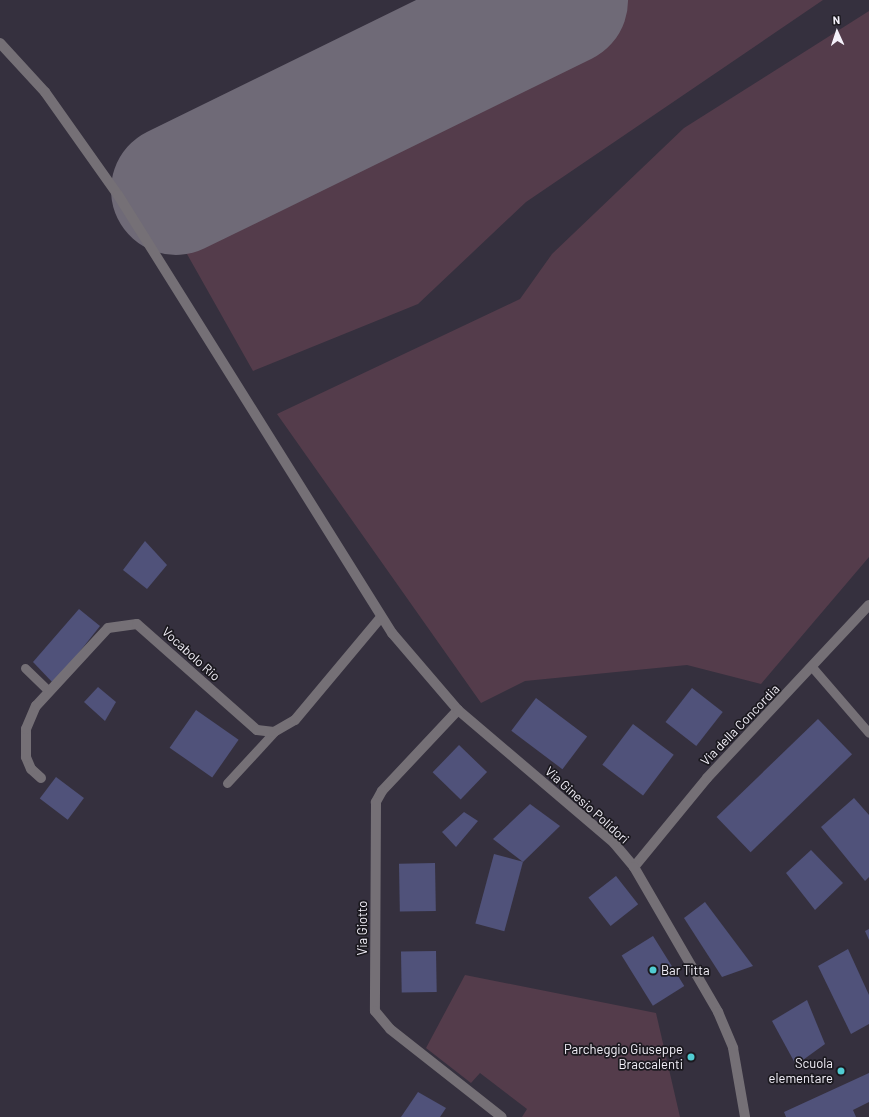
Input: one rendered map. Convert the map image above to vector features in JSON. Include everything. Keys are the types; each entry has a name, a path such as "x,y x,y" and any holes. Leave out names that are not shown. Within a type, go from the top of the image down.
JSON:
{"street":[{"name":"Via Ginesio Polidori","path":"0,43 45,92 118,195 381,617 458,710 614,843 634,867 718,1012 733,1048 745,1117"},
{"name":"Via della Concordia","path":"634,867 707,778 812,668 869,605"},
{"path":"274,732 295,720 381,617"},
{"name":"Vocabolo Rio","path":"41,778 31,770 26,757 26,729 36,706 108,628 137,624 257,730 274,732"},
{"name":"Via Giotto","path":"458,710 382,791 376,802 375,1011 390,1029 502,1117"}],"lane":[{"path":"25,668 49,691"},
{"path":"812,668 869,733"},
{"path":"227,783 274,732"}],"shaded area":[{"path":"481,0 823,0 526,202 418,304 253,371 139,169"},
{"path":"869,11 869,557 761,684 687,665 525,681 481,703 277,414 520,299 552,254 684,128"},
{"path":"465,975 656,1013 680,1117 522,1117 527,1109 480,1073 471,1083 426,1048"}],"building":[{"path":"145,541 167,565 147,589 123,570"},
{"path":"79,609 100,626 54,684 33,662"},
{"path":"98,687 116,702 105,721 84,702"},
{"path":"692,688 723,712 696,746 666,722"},
{"path":"536,698 587,737 562,769 511,731"},
{"path":"196,710 239,740 212,778 170,748"},
{"path":"818,719 852,754 751,852 717,817"},
{"path":"633,724 674,755 643,795 602,765"},
{"path":"459,745 487,772 461,799 433,772"},
{"path":"56,777 84,798 68,820 40,799"},
{"path":"854,798 869,815 869,877 865,881 821,827"},
{"path":"530,804 560,826 523,862 493,839"},
{"path":"464,812 478,821 456,847 442,832"},
{"path":"811,850 843,883 815,910 786,873"},
{"path":"494,854 523,862 504,931 475,924"},
{"path":"435,863 436,911 400,912 399,864"},
{"path":"616,876 638,904 611,926 588,898"},
{"path":"705,902 753,966 722,977 684,918"},
{"path":"869,929 869,940 865,931"},
{"path":"653,936 684,986 653,1006 622,956"},
{"path":"848,949 869,995 869,1024 851,1034 818,966"},
{"path":"436,951 437,992 402,993 401,952"},
{"path":"807,1000 825,1044 796,1065 772,1021"},
{"path":"869,1073 869,1102 853,1110 856,1117 786,1117 784,1112"},
{"path":"418,1092 446,1108 440,1117 401,1117"}],"runway":[{"path":"176,190 563,0"}],"place":[{"name":"Bar Titta","path":"653,970"},
{"name":"Parcheggio Giuseppe Braccalenti","path":"691,1057"},
{"name":"Scuola elementare","path":"841,1071"}]}
